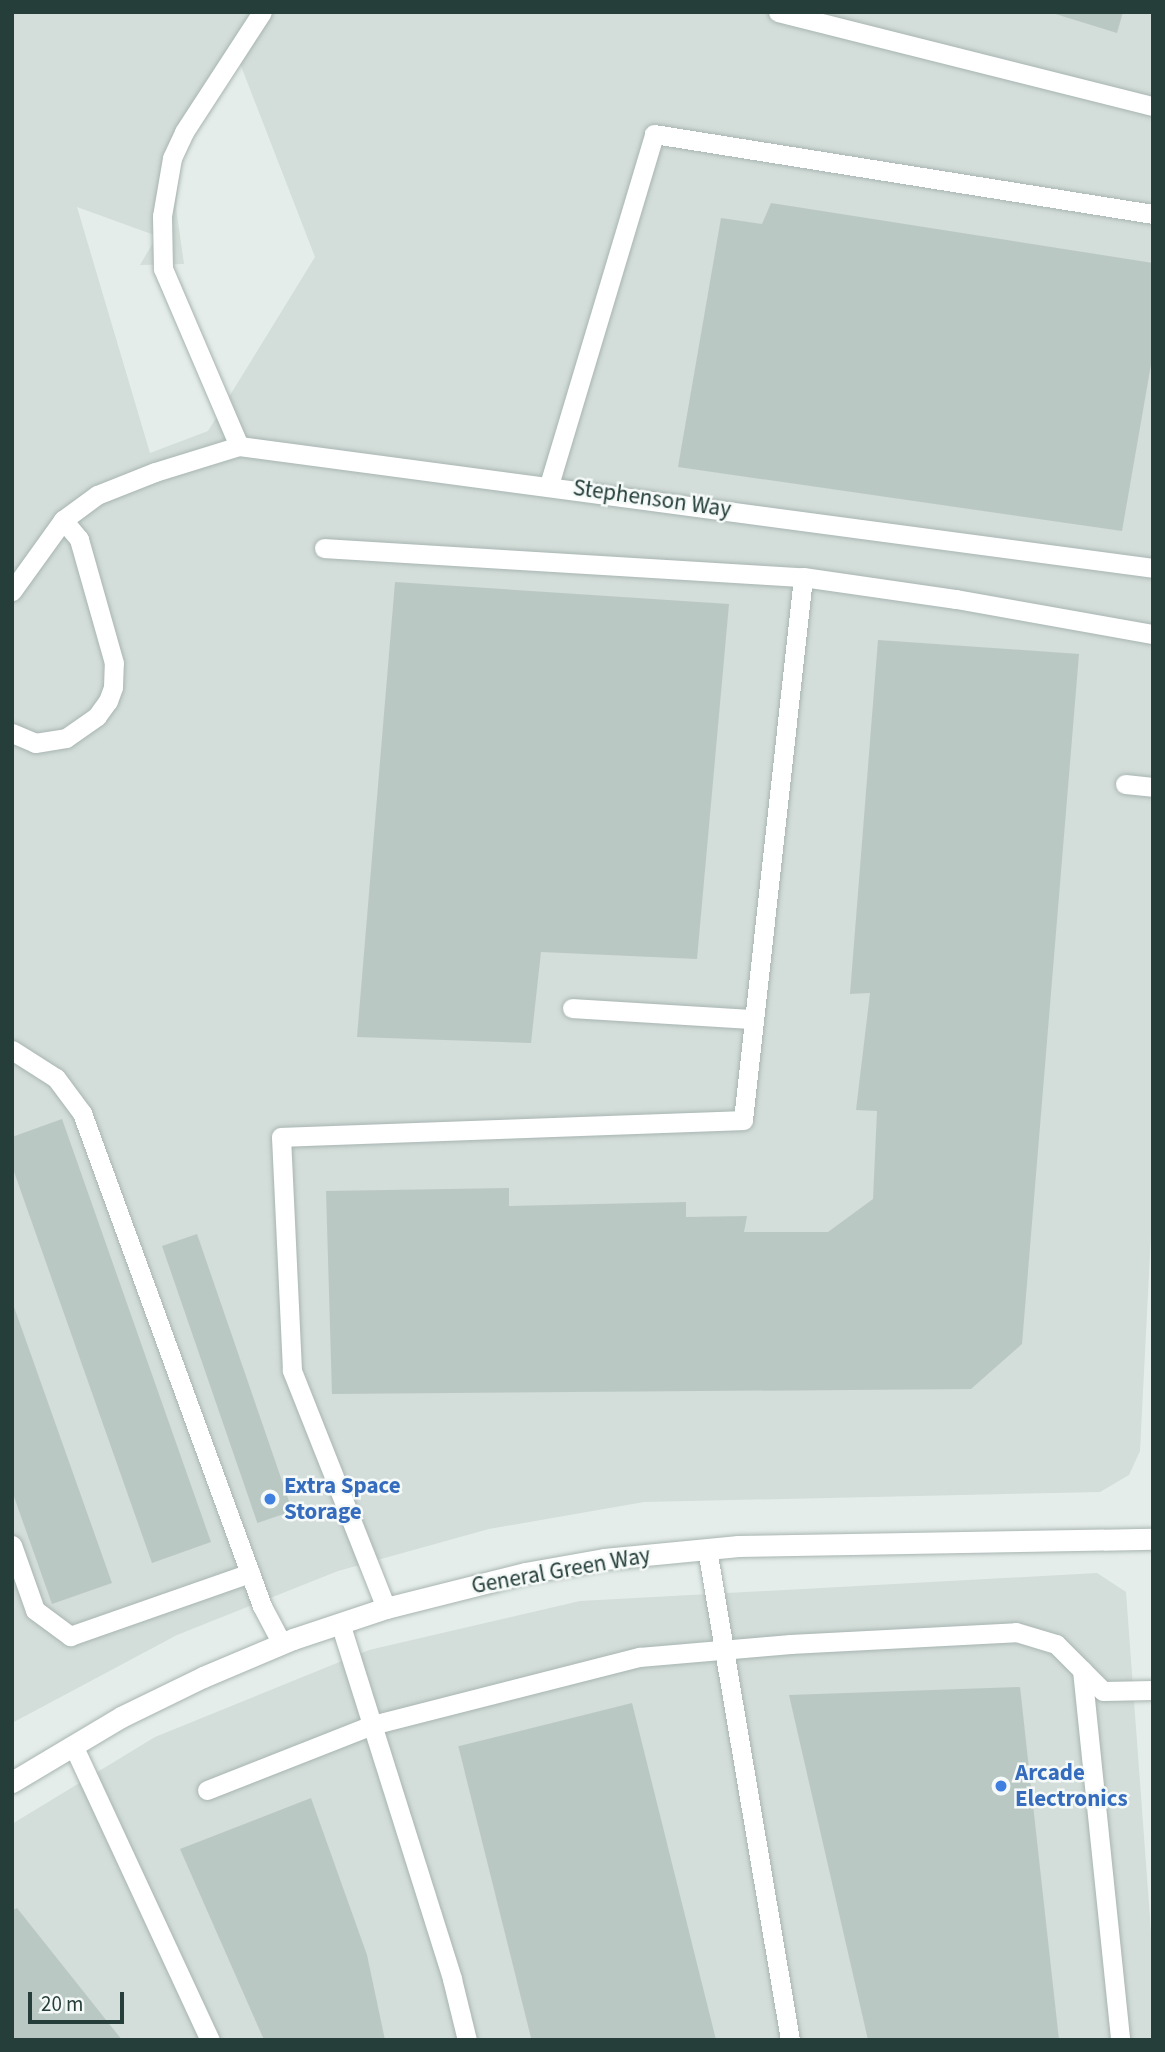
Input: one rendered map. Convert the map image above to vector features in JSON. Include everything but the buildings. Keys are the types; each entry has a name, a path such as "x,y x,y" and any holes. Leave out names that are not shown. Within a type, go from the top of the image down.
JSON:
{"street":[{"name":"General Green Way","path":"12,1782 73,1745 203,1677 282,1644 386,1608 525,1573 604,1559 707,1549 1153,1539"}],"lane":[{"path":"239,446 163,269 162,216 166,180 180,140 262,12"},
{"path":"779,12 1153,106"},
{"path":"549,485 654,134 1153,214"},
{"name":"Stephenson Way","path":"12,592 63,520 97,495 155,471 239,446 549,485 1153,568"},
{"path":"12,733 34,743 66,738 97,716 108,701 113,687 114,663 79,539 63,520"},
{"path":"324,548 803,576 956,599 1153,634"},
{"path":"386,1608 292,1370 281,1137 743,1120 803,576"},
{"path":"1125,784 1153,787"},
{"path":"572,1008 754,1019"},
{"path":"12,1051 56,1078 82,1113 262,1606 282,1644"},
{"path":"12,1545 35,1610 71,1636 250,1573"},
{"path":"707,1549 790,2040"},
{"path":"340,1623 452,1979 467,2040"},
{"path":"207,1790 372,1725 639,1657 724,1648 1016,1632 1056,1644 1103,1691 1153,1690"},
{"path":"1082,1670 1120,2040"},
{"path":"73,1745 210,2040"}],"shaded area":[{"path":"12,12 1153,12 1153,1195 1140,1451 1129,1475 1100,1492 644,1502 489,1529 338,1571 177,1635 12,1723","holes":["236,53 315,257 208,431 150,453 77,207 157,236 140,265 184,264 176,208 182,151"]},
{"path":"1097,1573 1126,1592 1153,1959 1153,2040 12,2040 12,1824 155,1737 369,1650 580,1601"}],"place":[{"name":"Extra Space Storage","path":"270,1499"},
{"name":"Arcade Electronics","path":"1001,1786"}]}
